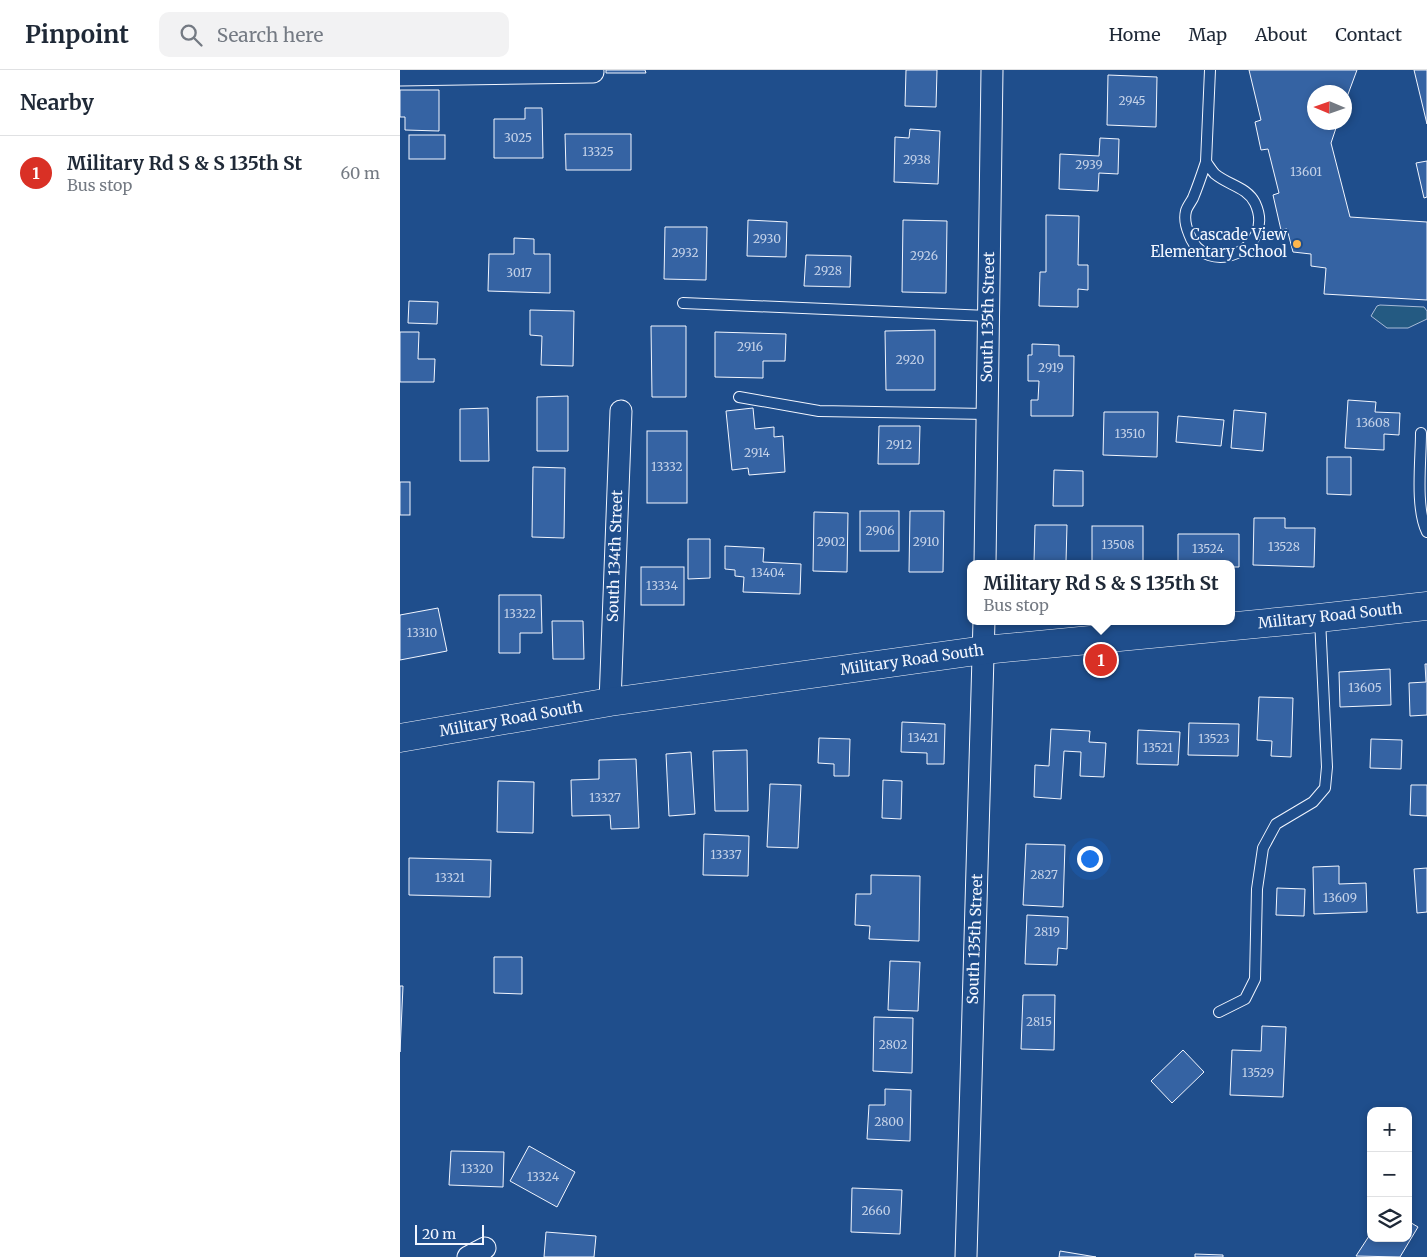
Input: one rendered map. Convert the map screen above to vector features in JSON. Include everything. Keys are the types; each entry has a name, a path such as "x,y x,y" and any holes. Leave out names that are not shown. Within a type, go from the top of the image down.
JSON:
{"street":[{"name":"South 135th Street","path":"985,560 992,70"},
{"path":"400,75 593,72"},
{"name":"South 134th Street","path":"610,702 621,411"},
{"name":"Military Road South","path":"400,738 610,702 984,650 1427,606"},
{"name":"South 135th Street","path":"966,1257 984,625"}],"lane":[{"path":"1206,162 1215,174 1244,190 1254,201 1259,215 1258,229 1252,242 1241,252 1228,257 1213,256 1200,250 1191,239 1186,226 1186,211 1193,198 1206,162 1210,70"},
{"path":"683,303 988,316"},
{"path":"740,397 819,411 987,414"},
{"path":"1421,433 1420,504 1421,516 1427,532"},
{"path":"1219,1012 1245,999 1255,979 1257,889 1263,848 1276,824 1313,802 1325,788 1327,767 1320,618"}],"shaded area":[{"path":"1377,306 1424,307 1427,311 1427,319 1408,328 1387,328 1371,316"}],"building":[{"path":"606,70 645,70 646,73 606,73"},
{"path":"906,70 937,70 936,107 905,106"},
{"path":"1249,70 1357,70 1351,85 1307,85 1307,130 1335,130 1331,143 1350,217 1427,222 1427,300 1324,294 1326,268 1311,266 1311,254 1293,252 1287,229 1281,230 1273,195 1279,193 1268,149 1261,150 1255,122 1261,120"},
{"path":"1414,70 1427,70 1427,124"},
{"path":"1108,75 1157,77 1156,127 1107,125"},
{"path":"400,90 439,90 439,131 405,130 405,117 400,117"},
{"path":"525,108 542,108 543,158 494,158 494,119 525,119"},
{"path":"910,129 940,131 938,184 894,182 895,137 909,138"},
{"path":"565,134 631,134 631,170 566,170"},
{"path":"409,135 445,135 445,159 409,159"},
{"path":"1100,138 1119,139 1118,174 1099,173 1098,191 1059,189 1060,154 1099,156"},
{"path":"1427,161 1427,197 1424,198 1416,163"},
{"path":"1046,215 1079,216 1078,265 1088,265 1088,290 1078,289 1078,307 1039,306 1040,272 1046,272"},
{"path":"748,220 787,222 786,257 747,256"},
{"path":"903,220 947,221 946,293 902,292"},
{"path":"665,227 707,227 706,280 664,279"},
{"path":"514,238 534,239 534,254 550,254 550,293 488,291 489,254 514,254"},
{"path":"806,255 851,256 850,287 804,286"},
{"path":"409,301 438,302 437,324 408,323"},
{"path":"530,310 574,311 573,366 541,365 542,336 530,335"},
{"path":"651,326 686,326 686,397 652,397"},
{"path":"935,330 935,390 886,390 885,331"},
{"path":"400,332 419,332 418,359 435,359 434,382 400,382"},
{"path":"715,332 786,334 785,361 763,361 763,378 715,377"},
{"path":"1032,344 1059,345 1059,356 1074,356 1073,416 1031,416 1031,400 1038,400 1039,381 1028,381 1028,355 1032,355"},
{"path":"568,396 568,451 537,451 537,397"},
{"path":"1348,400 1376,402 1375,412 1400,413 1399,435 1384,434 1384,450 1345,448"},
{"path":"488,408 489,461 460,461 460,409"},
{"path":"753,408 755,429 774,427 774,437 783,436 785,472 749,475 748,468 732,470 726,411"},
{"path":"1234,410 1266,413 1263,451 1231,448"},
{"path":"1104,412 1158,412 1157,457 1103,455"},
{"path":"1178,416 1224,420 1221,446 1176,442"},
{"path":"879,426 920,426 919,464 878,464"},
{"path":"647,431 687,431 687,503 647,503"},
{"path":"1327,457 1351,457 1351,495 1327,494"},
{"path":"533,467 565,468 564,538 532,537"},
{"path":"1054,470 1083,471 1083,506 1053,506"},
{"path":"400,482 410,482 410,515 400,515"},
{"path":"860,511 899,511 899,551 860,551"},
{"path":"910,511 944,511 943,572 909,572"},
{"path":"814,512 848,513 847,572 813,571"},
{"path":"1254,518 1285,518 1285,528 1315,528 1314,567 1253,565"},
{"path":"1035,525 1067,525 1066,560 1034,560"},
{"path":"1092,526 1143,526 1143,560 1092,560"},
{"path":"1178,534 1239,534 1239,567 1235,567 1235,560 1178,560"},
{"path":"688,539 710,539 710,578 688,579"},
{"path":"725,546 764,548 763,562 801,564 800,594 743,592 744,577 735,576 735,570 725,569"},
{"path":"641,567 684,567 684,605 641,605"},
{"path":"499,595 541,595 542,633 520,633 520,653 499,653"},
{"path":"438,608 447,651 400,660 400,615"},
{"path":"552,621 583,621 584,659 553,659"},
{"path":"1425,664 1427,664 1427,715 1410,716 1409,683 1426,682"},
{"path":"1390,669 1391,705 1340,707 1339,672"},
{"path":"1259,697 1293,698 1291,757 1271,756 1272,741 1257,740"},
{"path":"902,722 945,724 944,764 927,764 927,753 901,752"},
{"path":"1189,723 1239,724 1238,756 1188,755"},
{"path":"1051,729 1090,731 1089,742 1106,743 1104,777 1080,776 1081,752 1064,751 1061,799 1034,797 1035,765 1049,766"},
{"path":"1138,730 1180,732 1178,765 1137,764"},
{"path":"819,738 850,739 849,776 834,776 834,764 818,763"},
{"path":"1371,739 1402,740 1401,769 1370,768"},
{"path":"747,750 748,811 715,811 713,751"},
{"path":"691,752 695,814 669,816 666,754"},
{"path":"636,759 639,828 611,829 610,815 572,816 571,780 599,779 599,760"},
{"path":"883,780 902,781 901,819 882,818"},
{"path":"498,781 534,782 533,833 497,832"},
{"path":"770,784 801,785 798,848 767,847"},
{"path":"1411,785 1427,785 1427,816 1410,815"},
{"path":"704,834 749,836 748,876 703,875"},
{"path":"1026,844 1065,845 1063,907 1023,905"},
{"path":"409,858 491,860 490,897 409,895"},
{"path":"1339,866 1339,884 1366,883 1367,912 1314,914 1313,867"},
{"path":"1427,868 1427,912 1417,913 1414,869"},
{"path":"871,875 920,876 919,941 869,939 870,926 855,925 856,894 871,894"},
{"path":"1277,888 1305,889 1304,916 1276,915"},
{"path":"1027,915 1068,917 1067,949 1058,948 1057,965 1025,964"},
{"path":"494,957 522,957 522,994 494,993"},
{"path":"890,961 920,962 918,1011 888,1010"},
{"path":"400,986 403,986 400,1052"},
{"path":"1023,995 1055,995 1054,1050 1021,1049"},
{"path":"874,1017 913,1018 912,1073 873,1071"},
{"path":"1262,1026 1286,1027 1283,1097 1230,1095 1232,1050 1261,1051"},
{"path":"1183,1050 1204,1072 1172,1103 1151,1081"},
{"path":"885,1089 911,1090 910,1141 867,1139 869,1105 885,1105"},
{"path":"529,1146 575,1172 557,1207 510,1181"},
{"path":"451,1151 504,1152 503,1187 449,1185"},
{"path":"852,1188 902,1190 900,1234 851,1232"},
{"path":"1412,1223 1418,1227 1412,1237"},
{"path":"546,1232 596,1236 594,1257 544,1257"},
{"path":"1367,1239 1367,1242 1409,1242 1400,1257 1356,1256"},
{"path":"1060,1251 1096,1257 1059,1257"},
{"path":"1195,1254 1223,1255 1223,1257 1195,1257"}],"place":[{"name":"Cascade View Elementary School","path":"1297,244"},
{"name":"Military Rd S & S 135th St","path":"1101,660"}]}
